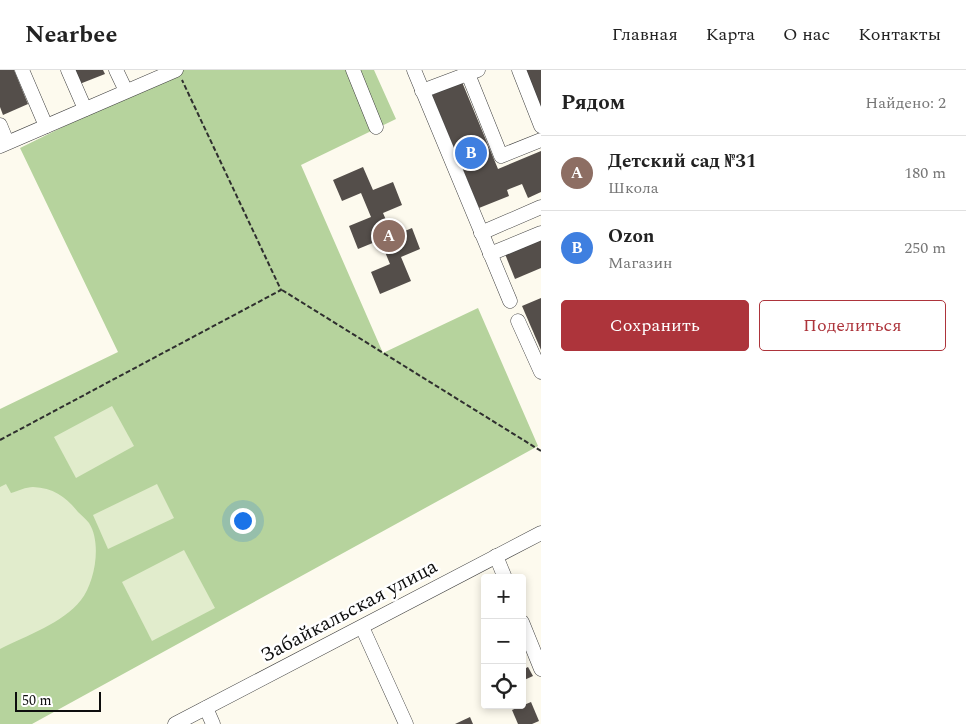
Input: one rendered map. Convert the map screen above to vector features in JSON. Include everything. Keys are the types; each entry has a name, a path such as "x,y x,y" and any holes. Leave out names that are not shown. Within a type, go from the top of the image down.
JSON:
{"street":[{"path":"22,70 46,126"},
{"path":"68,70 85,109"},
{"path":"116,70 126,91"},
{"path":"353,70 376,127"},
{"path":"414,70 510,301"},
{"path":"519,70 541,126"},
{"path":"422,92 473,72 501,156 541,140"},
{"path":"0,125 4,144 126,91 178,74"},
{"path":"481,233 541,207"},
{"path":"490,254 541,233"},
{"path":"518,321 541,372"},
{"name":"Забайкальская улица","path":"175,724 541,533"},
{"path":"496,556 503,574"},
{"path":"362,627 406,724"},
{"path":"526,632 541,669"},
{"path":"206,708 213,724"}],"path":[{"path":"178,74 281,290 541,451"},
{"path":"0,440 281,290"}],"green space":[{"path":"179,70 374,70 396,119 301,165 383,353 478,308 538,446 32,724 0,724 0,409 118,352 20,148"},
{"path":"112,406 134,446 76,478 54,437"},
{"path":"6,484 11,493 33,487 47,489 59,494 89,523 93,531 96,551 90,583 81,600 64,616 0,649 0,487"},
{"path":"157,484 174,518 108,549 93,515"},
{"path":"184,550 215,608 152,641 122,582"}],"building":[{"path":"0,70 14,70 28,104 3,115 0,107"},
{"path":"71,70 103,70 105,74 77,85"},
{"path":"524,70 541,70 541,110"},
{"path":"462,82 498,169 541,151 541,192 528,198 522,184 507,190 509,196 479,208 432,95"},
{"path":"363,167 373,190 393,182 402,205 383,213 393,236 412,228 420,249 401,257 411,281 380,294 371,272 390,264 380,240 358,249 349,226 371,217 361,193 342,201 333,180"},
{"path":"541,233 541,268 515,279 503,249"},
{"path":"541,298 541,350 522,306"},
{"path":"528,667 533,676 526,679 526,668"},
{"path":"531,702 539,721 532,724 518,724 512,710 526,709 526,704"},
{"path":"470,717 473,724 455,724"}],"place":[{"name":"Ozon","path":"471,153"},
{"name":"Детский сад №31","path":"389,236"}]}
